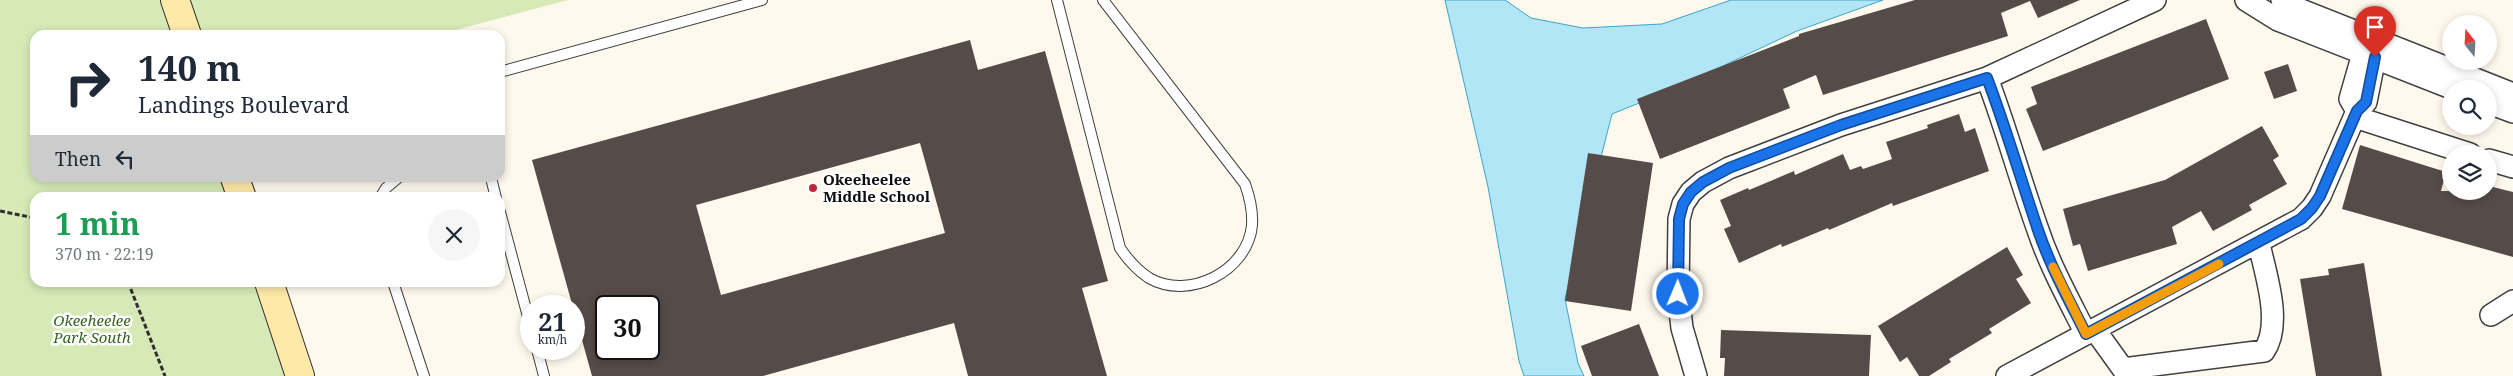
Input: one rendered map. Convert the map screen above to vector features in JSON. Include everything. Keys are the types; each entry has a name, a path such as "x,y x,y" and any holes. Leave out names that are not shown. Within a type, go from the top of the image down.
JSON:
{"street":[{"path":"175,0 185,30"},
{"path":"1696,376 1682,328 1678,294 1679,219 1683,204 1691,192 1703,182 1729,168 1841,125 1987,78 2155,0"},
{"path":"2246,0 2278,20 2371,47 2513,94"},
{"path":"2282,0 2442,83"},
{"path":"2007,376 2259,244 2289,227 2312,208 2356,114 2350,99 2371,47"},
{"path":"1987,78 2012,144 2038,231 2056,276 2090,332 2123,369 2264,351 2268,346 2273,318 2259,244"},
{"path":"2497,106 2513,112"},
{"path":"2356,114 2444,145"},
{"path":"2497,162 2513,167"},
{"path":"271,287 300,376"},
{"path":"2491,316 2513,301"}],"lane":[{"path":"505,71 762,0"},
{"path":"1057,0 1120,248 1133,266 1150,278 1164,283 1194,285 1215,278 1232,265 1245,247 1252,226 1252,204 1245,184 1103,0"},
{"path":"384,192 393,182"},
{"path":"505,231 522,295"},
{"path":"395,287 424,376"},
{"path":"540,360 544,376"}],"path":[{"path":"0,211 30,217"},
{"path":"130,287 165,376"}],"green space":[{"name":"Okeeheelee Park South","path":"0,0 568,0 456,30 30,30 30,182 245,182 248,192 30,192 30,287 278,287 308,376 0,376"}],"water":[{"path":"1445,0 1505,0 1531,18 1583,28 1662,24 1731,0 1883,0 1797,31 1674,89 1612,114 1565,299 1578,363 1584,376 1524,376 1519,361 1488,187"}],"building":[{"path":"1915,0 2080,0 2038,18 2030,1 2001,13 2008,36 1823,95 1816,75 1783,89 1790,108 1660,159 1637,99 1799,36 1799,34"},
{"path":"2206,19 2229,79 2043,151 2026,109 2037,104 2031,87"},
{"path":"970,40 978,70 1045,51 1108,281 1082,288 1107,376 968,376 954,323 763,376 592,376 585,351 585,295 570,295 532,160","holes":["920,143 945,233 721,295 696,205"]},
{"path":"2288,64 2297,91 2274,99 2264,72"},
{"path":"1959,114 1965,132 1975,128 1989,171 1893,206 1892,203 1829,230 1828,228 1782,247 1781,244 1739,263 1724,229 1731,226 1720,200 1794,171 1795,175 1843,154 1850,170 1861,166 1863,169 1892,159 1886,142 1928,128 1927,125"},
{"path":"2262,126 2279,156 2273,160 2287,184 2249,205 2252,210 2213,231 2201,211 2172,227 2177,244 2088,271 2080,244 2073,246 2063,209 2165,180"},
{"path":"2360,145 2442,171 2442,200 2497,200 2497,188 2513,192 2513,257 2342,209"},
{"path":"1588,153 1653,163 1631,311 1565,301"},
{"path":"2007,247 2023,275 2016,279 2031,303 1989,329 1992,333 1949,359 1951,362 1929,376 1919,376 1907,357 1900,362 1878,326"},
{"path":"2364,263 2382,376 2316,376 2300,279 2329,275 2328,269"},
{"path":"1639,324 1659,376 1592,376 1581,346"},
{"path":"1721,330 1871,335 1869,376 1724,376 1725,358 1720,358"}],"slow traffic":[{"path":"2053,267 2086,334 2219,264"}],"place":[{"name":"Okeeheelee Middle School","path":"813,188"}],"route":[{"path":"1678,294 1679,219 1683,204 1691,192 1703,182 1729,168 1841,125 1987,78 2012,144 2038,231 2056,276 2086,334 2301,219 2320,196 2357,111 2366,102 2375,57"}]}
